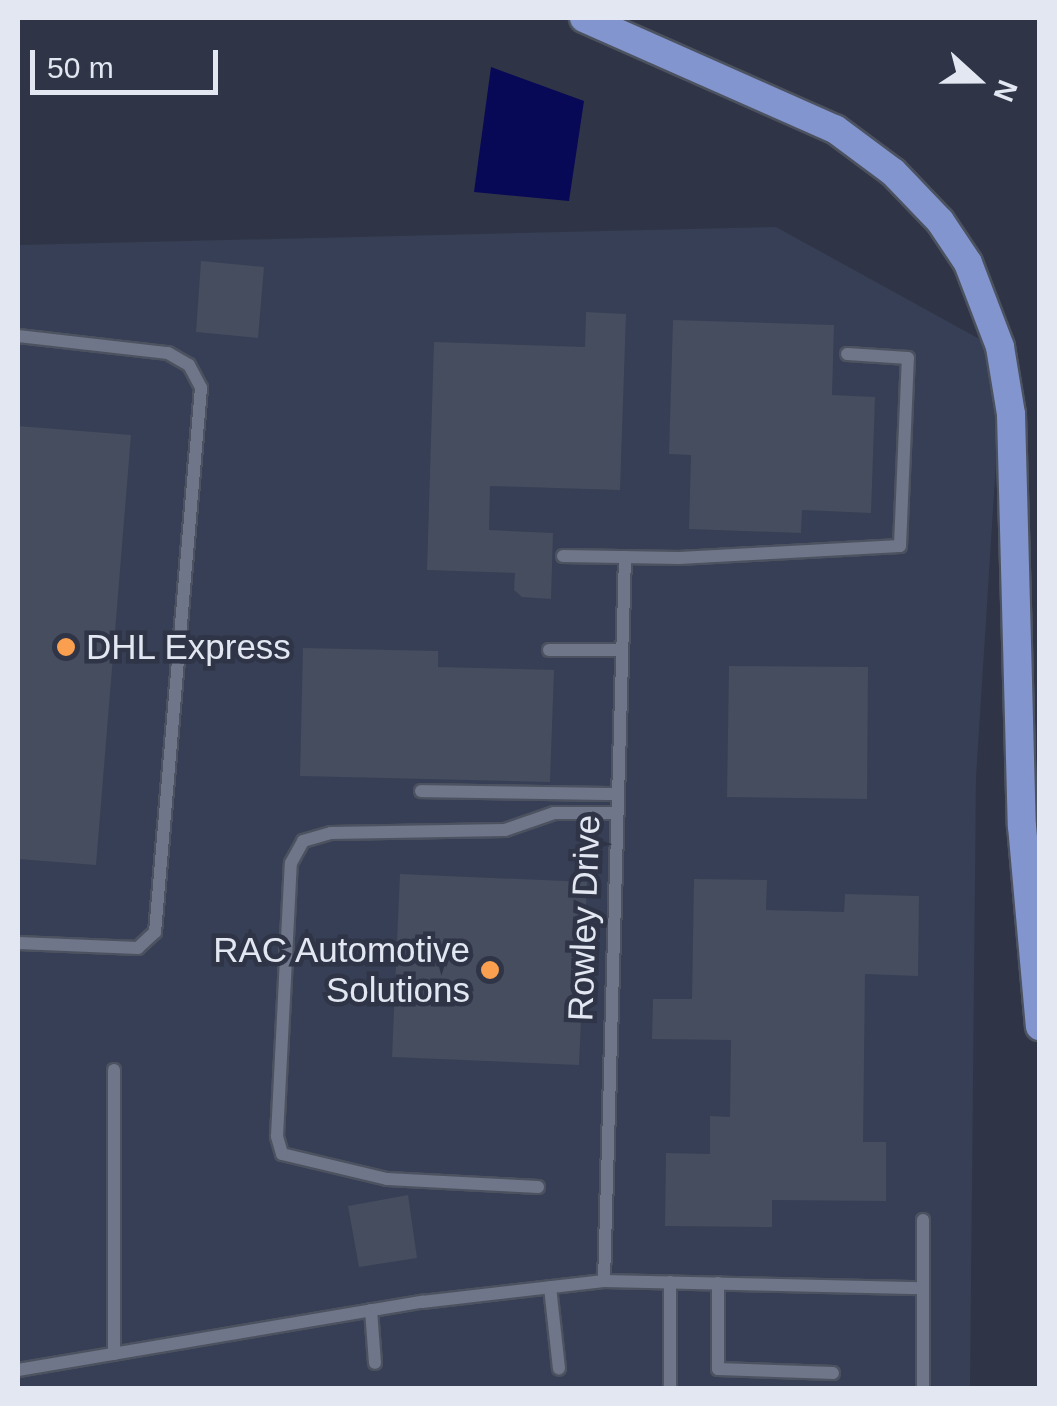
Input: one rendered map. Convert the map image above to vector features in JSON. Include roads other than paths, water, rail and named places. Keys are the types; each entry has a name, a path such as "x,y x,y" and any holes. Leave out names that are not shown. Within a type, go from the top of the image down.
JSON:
{"highway":[{"path":"584,18 835,129 894,172 940,221 968,263 1000,347 1011,414 1021,807 1040,1026"}],"lane":[{"path":"18,336 168,354 190,365 201,388 155,932 138,948 18,943"},
{"path":"563,556 679,558 900,546 908,358 847,354"},
{"name":"Rowley Drive","path":"604,1281 624,558"},
{"path":"549,650 622,650"},
{"path":"421,791 618,794"},
{"path":"538,1187 387,1180 282,1154 277,1136 291,863 303,841 331,833 506,830 554,813 617,813"},
{"path":"114,1070 114,1354"},
{"path":"922,1388 923,1220"},
{"path":"18,1370 371,1310 604,1281 922,1288"},
{"path":"670,1282 670,1388"},
{"path":"718,1284 718,1369 833,1373"},
{"path":"550,1287 559,1369"},
{"path":"371,1310 376,1364"}],"place":[{"name":"DHL Express","path":"66,647"},
{"name":"RAC Automotive Solutions","path":"490,970"}]}
